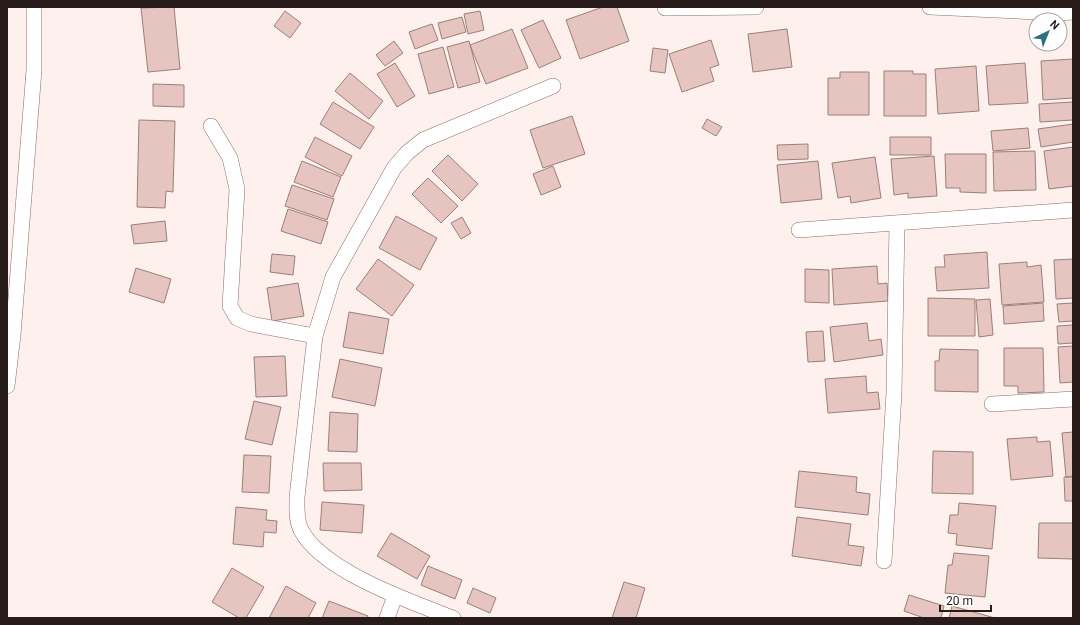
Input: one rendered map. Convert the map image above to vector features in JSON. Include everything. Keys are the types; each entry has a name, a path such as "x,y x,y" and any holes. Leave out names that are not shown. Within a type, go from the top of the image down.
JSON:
{"street":[{"path":"7,386 13,335 34,70 34,7"},
{"path":"665,8 756,7"},
{"path":"930,7 1060,13 1073,12"},
{"path":"454,618 395,596 330,562 311,545 301,529 297,513 297,497 316,336 333,277 394,168 407,152 423,140 553,86"},
{"path":"211,126 230,158 237,189 230,306 237,318 250,324 316,336"},
{"path":"799,230 1073,210"},
{"path":"884,561 894,393 897,223"},
{"path":"992,404 1073,399"},
{"path":"386,618 395,596"}],"building":[{"path":"174,7 180,69 148,72 141,8"},
{"path":"603,7 617,7 629,41 580,59 566,20"},
{"path":"285,11 301,23 290,38 274,26"},
{"path":"480,11 484,30 468,34 464,14"},
{"path":"462,17 466,32 442,39 438,23"},
{"path":"543,20 561,58 539,68 521,30"},
{"path":"432,24 438,40 415,49 409,32"},
{"path":"512,29 528,68 486,84 470,45"},
{"path":"787,29 792,67 753,72 748,34"},
{"path":"711,40 719,65 710,68 714,81 682,92 669,54"},
{"path":"394,41 403,53 385,66 376,55"},
{"path":"469,41 480,82 458,88 447,47"},
{"path":"443,47 454,87 429,94 418,54"},
{"path":"653,48 668,50 665,73 650,71"},
{"path":"1073,59 1073,98 1043,100 1041,61"},
{"path":"395,63 415,96 397,107 377,74"},
{"path":"1025,63 1028,103 989,105 986,66"},
{"path":"976,66 979,111 938,114 935,69"},
{"path":"884,71 913,71 913,74 926,74 926,116 884,116"},
{"path":"840,72 869,72 869,115 828,115 828,78 840,78"},
{"path":"350,73 383,101 369,119 335,91"},
{"path":"153,84 184,85 184,107 153,106"},
{"path":"333,102 374,127 360,149 320,124"},
{"path":"1073,102 1073,120 1040,122 1039,104"},
{"path":"572,116 585,154 543,168 530,130"},
{"path":"707,119 722,127 716,136 702,128"},
{"path":"139,120 175,121 173,192 166,191 165,208 137,207"},
{"path":"1073,124 1073,142 1041,147 1038,129"},
{"path":"1028,128 1030,148 993,151 991,131"},
{"path":"315,137 352,156 342,176 305,157"},
{"path":"890,137 931,137 931,155 890,155"},
{"path":"808,144 808,159 778,160 777,145"},
{"path":"1073,147 1073,186 1049,189 1044,151"},
{"path":"1035,151 1036,190 994,191 993,152"},
{"path":"945,154 986,154 986,193 960,192 960,188 946,188"},
{"path":"448,155 478,184 462,201 432,171"},
{"path":"934,156 937,196 908,198 908,193 894,195 891,159"},
{"path":"875,157 881,198 851,203 850,196 838,198 832,163"},
{"path":"302,161 341,177 333,197 294,182"},
{"path":"818,161 822,199 781,203 777,165"},
{"path":"553,166 561,187 541,195 533,174"},
{"path":"428,178 458,206 441,223 412,194"},
{"path":"292,185 334,199 327,220 285,206"},
{"path":"288,209 328,222 321,244 281,231"},
{"path":"396,216 437,238 420,270 379,248"},
{"path":"462,217 471,233 461,239 451,223"},
{"path":"165,221 167,241 134,244 131,225"},
{"path":"987,252 989,288 937,291 935,267 945,267 944,255"},
{"path":"272,254 295,256 293,275 270,272"},
{"path":"378,259 414,285 392,316 356,289"},
{"path":"1073,259 1073,298 1056,299 1054,260"},
{"path":"1027,262 1027,267 1041,265 1044,302 1002,305 999,264"},
{"path":"877,266 878,284 887,283 888,301 834,305 832,269"},
{"path":"136,268 171,279 164,303 129,292"},
{"path":"805,269 829,270 829,303 805,302"},
{"path":"298,283 304,316 272,321 267,288"},
{"path":"928,298 975,299 975,336 928,336"},
{"path":"990,299 993,335 979,337 976,300"},
{"path":"1043,303 1044,321 1004,324 1003,306"},
{"path":"1073,303 1073,321 1059,322 1057,304"},
{"path":"349,312 389,319 383,354 343,347"},
{"path":"867,323 869,341 881,339 883,355 834,362 830,327"},
{"path":"1073,325 1073,343 1058,344 1057,326"},
{"path":"823,331 825,361 808,362 806,332"},
{"path":"1073,346 1073,382 1060,383 1058,347"},
{"path":"1004,348 1043,348 1044,392 1018,393 1018,386 1004,386"},
{"path":"940,349 978,350 978,392 935,391 935,361 939,361"},
{"path":"285,356 287,396 256,397 254,357"},
{"path":"340,359 382,368 375,406 332,397"},
{"path":"866,376 867,393 878,392 880,409 828,413 825,379"},
{"path":"254,401 281,407 272,445 245,439"},
{"path":"330,412 358,414 357,452 328,451"},
{"path":"1073,432 1073,476 1066,477 1062,433"},
{"path":"1037,437 1037,442 1050,441 1053,476 1011,480 1007,439"},
{"path":"933,451 973,452 973,494 932,493"},
{"path":"244,455 271,456 269,493 242,492"},
{"path":"323,463 361,463 362,490 324,491"},
{"path":"799,471 857,477 856,492 870,494 868,515 795,507"},
{"path":"1064,477 1073,477 1073,501 1065,501"},
{"path":"322,502 364,505 362,533 320,530"},
{"path":"959,503 996,506 992,549 956,545 957,534 948,533 950,515 958,515"},
{"path":"236,507 267,510 266,520 277,521 276,533 264,532 263,547 233,544"},
{"path":"797,517 851,524 848,545 864,547 861,566 792,556"},
{"path":"1039,523 1073,523 1073,559 1038,558"},
{"path":"391,533 430,556 417,579 377,556"},
{"path":"954,553 989,556 985,597 945,593 948,565 952,565"},
{"path":"428,566 462,580 455,599 421,585"},
{"path":"232,568 264,587 246,618 239,618 212,602"},
{"path":"624,582 645,588 636,618 612,618"},
{"path":"286,586 316,603 308,618 269,618"},
{"path":"473,588 496,598 490,613 467,603"},
{"path":"909,595 944,606 941,618 924,618 904,611"},
{"path":"329,601 368,616 367,618 322,618"},
{"path":"952,606 995,618 949,618"}]}
